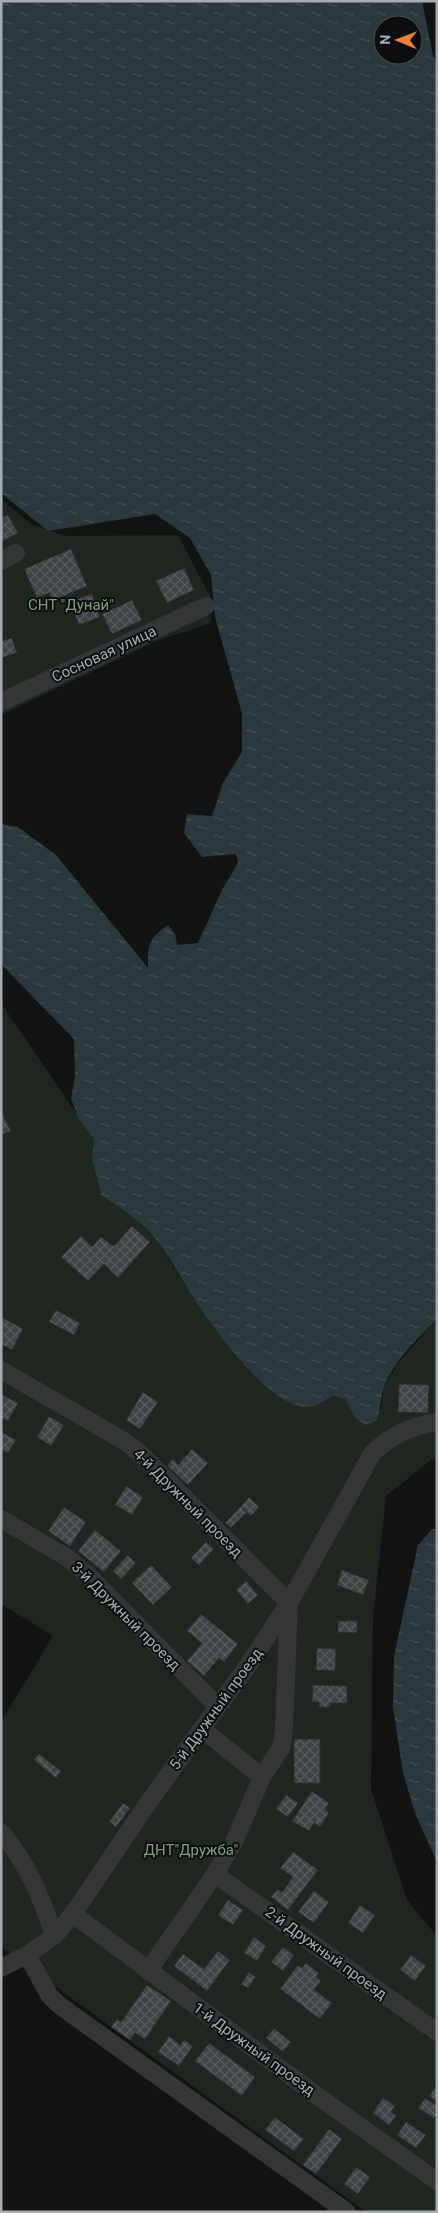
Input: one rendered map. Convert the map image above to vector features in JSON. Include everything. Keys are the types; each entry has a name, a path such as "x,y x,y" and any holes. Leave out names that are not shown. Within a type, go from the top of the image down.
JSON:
{"street":[{"name":"Сосновая улица","path":"1,702 206,606"},
{"name":"4-й Дружный проезд","path":"1,1370 126,1442 288,1603"},
{"name":"5-й Дружный проезд","path":"1,1968 27,1955 54,1936 73,1914 150,1800 218,1707 288,1603 363,1469 380,1445 409,1429 437,1422"},
{"name":"3-й Дружный проезд","path":"1,1519 68,1558 89,1576 218,1707"},
{"path":"148,1971 215,1874 234,1842 262,1777 281,1748 288,1603"},
{"path":"202,1729 262,1777"},
{"path":"1,1832 20,1858 42,1898 54,1936"},
{"name":"2-й Дружный проезд","path":"215,1874 437,2032"},
{"name":"1-й Дружный проезд","path":"73,1914 148,1971 437,2181"},
{"path":"27,1955 49,1995 59,2005 347,2212"}],"green space":[{"name":"СНТ \"Дунай\"","path":"1,499 33,525 65,536 178,535 210,596 211,623 157,641 1,715"},
{"name":"ДНТ\"Дружба\"","path":"1,1003 94,1139 92,1159 101,1195 137,1220 157,1241 191,1294 252,1374 321,1404 333,1396 345,1399 354,1416 381,1409 384,1387 398,1363 437,1319 437,1461 431,1460 386,1496 373,1618 371,1789 407,1900 437,1936 437,2212 366,2212 1,1947 1,1722 53,1636 1,1604"}],"water":[{"path":"1,1 422,1 433,56 437,62 437,1319 393,1368 384,1387 376,1421 364,1425 354,1416 345,1399 333,1396 317,1405 305,1407 290,1403 273,1392 257,1378 225,1342 199,1306 166,1253 145,1227 101,1195 92,1159 94,1139 79,1119 71,1099 75,1076 74,1039 1,964 1,824 18,827 56,855 148,968 148,954 152,939 168,925 175,934 177,945 198,943 222,890 238,863 236,854 202,857 184,833 187,814 212,816 223,783 242,752 242,713 215,617 211,575 190,538 155,514 48,531 1,493"},
{"path":"432,1529 437,1529 437,1862 415,1813 403,1773 393,1707 394,1656 418,1545"}],"building":[{"path":"8,515 18,533 1,542 1,518"},
{"path":"71,549 87,586 52,601 49,593 37,598 24,569"},
{"path":"184,568 194,590 167,603 156,581"},
{"path":"92,594 100,617 79,625 70,602"},
{"path":"132,600 142,620 112,634 102,614"},
{"path":"12,638 17,653 1,658 1,641"},
{"path":"1,1111 11,1131 1,1135"},
{"path":"132,1226 150,1242 118,1278 104,1264 88,1281 61,1257 81,1236 92,1247 101,1237 114,1246"},
{"path":"56,1310 80,1323 74,1335 49,1322"},
{"path":"2,1317 23,1329 12,1350 1,1344"},
{"path":"399,1384 429,1385 428,1413 398,1412"},
{"path":"143,1392 158,1402 140,1429 126,1420"},
{"path":"1,1394 18,1403 8,1421 1,1418"},
{"path":"49,1416 64,1425 51,1446 37,1437"},
{"path":"1,1432 16,1440 8,1453 1,1449"},
{"path":"192,1449 208,1463 188,1485 167,1466 173,1459 178,1465"},
{"path":"126,1486 143,1497 132,1515 115,1505"},
{"path":"249,1497 259,1507 251,1516 241,1506"},
{"path":"241,1506 247,1512 231,1528 225,1523"},
{"path":"64,1507 86,1522 70,1546 48,1531"},
{"path":"95,1530 121,1551 104,1572 78,1551"},
{"path":"206,1542 214,1549 199,1565 191,1558"},
{"path":"128,1555 136,1563 121,1579 113,1571"},
{"path":"151,1565 172,1587 153,1605 132,1583"},
{"path":"342,1570 369,1580 363,1595 337,1585"},
{"path":"246,1581 258,1595 248,1604 236,1590"},
{"path":"201,1614 238,1644 224,1662 219,1658 204,1676 187,1661 202,1643 187,1631"},
{"path":"338,1621 357,1621 357,1633 338,1632"},
{"path":"317,1648 336,1649 335,1671 316,1670"},
{"path":"313,1685 347,1686 347,1703 330,1703 330,1707 319,1707 319,1702 312,1702"},
{"path":"294,1739 320,1739 320,1783 294,1783"},
{"path":"39,1754 61,1771 56,1778 34,1760"},
{"path":"312,1791 329,1803 325,1810 329,1813 320,1827 314,1823 309,1831 292,1821"},
{"path":"286,1795 298,1803 288,1817 276,1809"},
{"path":"123,1803 130,1808 116,1827 109,1822"},
{"path":"293,1852 318,1870 288,1910 271,1897 277,1889 282,1892 293,1877 280,1868"},
{"path":"314,1891 329,1902 314,1923 298,1912"},
{"path":"228,1900 243,1910 233,1925 218,1915"},
{"path":"360,1905 375,1915 363,1933 348,1923"},
{"path":"254,1937 266,1946 257,1961 244,1953"},
{"path":"283,1947 294,1955 283,1971 271,1962"},
{"path":"218,1951 230,1960 207,1991 174,1966 183,1954 204,1969"},
{"path":"411,1955 426,1966 415,1981 400,1970"},
{"path":"306,1963 319,1973 316,1977 321,1981 314,1990 332,2003 320,2019 280,1989 298,1965 302,1968"},
{"path":"249,1972 256,1977 248,1988 241,1984"},
{"path":"147,1985 171,2001 145,2039 135,2033 130,2040 111,2027 117,2019 121,2022"},
{"path":"274,2028 291,2042 283,2052 266,2038"},
{"path":"169,2036 180,2045 184,2040 193,2046 179,2066 158,2052"},
{"path":"209,2043 255,2077 242,2096 195,2061"},
{"path":"437,2085 437,2102 429,2096"},
{"path":"383,2098 395,2106 391,2112 396,2116 389,2125 373,2113"},
{"path":"425,2098 437,2106 437,2114 434,2118 418,2108"},
{"path":"275,2117 304,2139 294,2151 265,2130"},
{"path":"406,2122 426,2135 416,2148 397,2135"},
{"path":"329,2129 342,2139 316,2174 303,2165"},
{"path":"356,2167 370,2177 358,2194 344,2184"}]}
